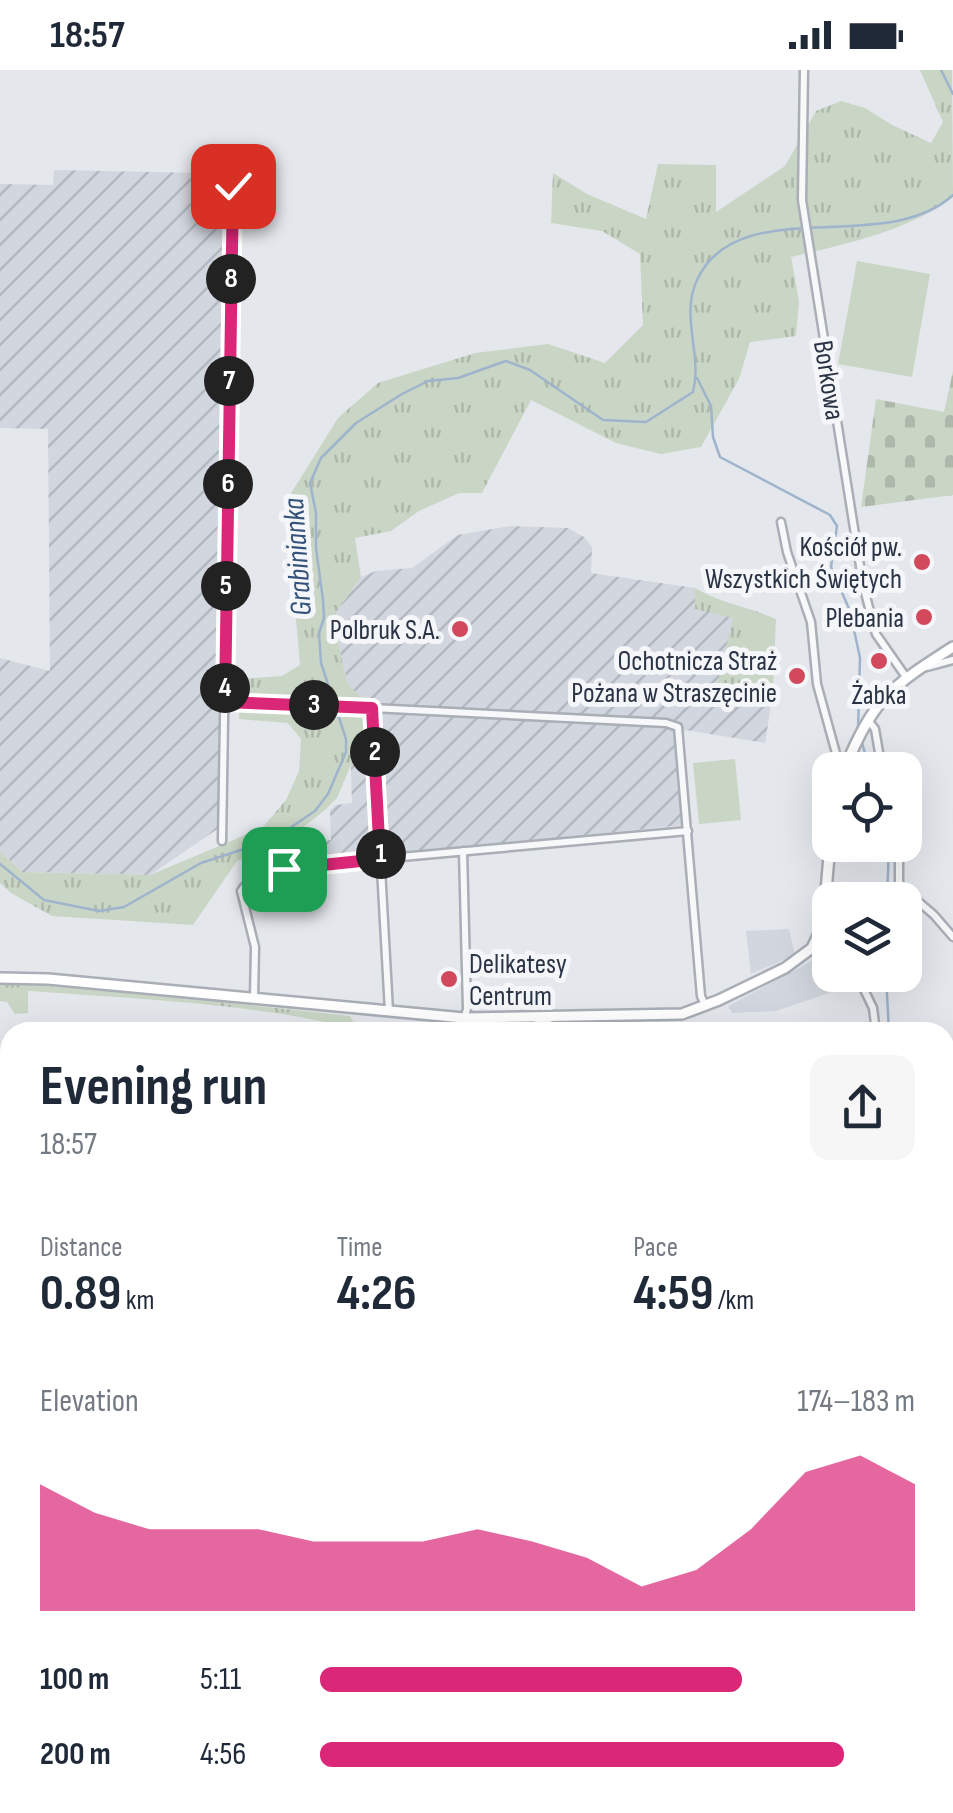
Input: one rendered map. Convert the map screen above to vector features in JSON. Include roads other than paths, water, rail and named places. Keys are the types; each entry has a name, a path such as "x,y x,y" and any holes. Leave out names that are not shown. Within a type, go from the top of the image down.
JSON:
{"street":[{"name":"Borkowa","path":"804,70 804,214 869,616 876,634 906,677"},
{"path":"222,841 233,178"},
{"path":"781,522 789,558 812,622 818,690 836,752"},
{"path":"852,752 880,700 906,677 953,647"},
{"path":"921,668 953,660"},
{"path":"225,702 674,724 680,732 700,996 705,1006"},
{"path":"372,708 389,1011"},
{"path":"866,723 875,729 879,752"},
{"path":"254,998 254,947 241,897 243,886 284,869 688,831"},
{"path":"463,852 467,1010 463,1022"},
{"path":"898,862 903,891 934,914 953,937"},
{"path":"0,978 48,979 464,1018 674,1014 705,1006 796,962 812,948"},
{"path":"865,992 875,1022"},
{"path":"543,1022 556,1017"}],"waterway":[{"name":"Grabinianka","path":"941,70 953,94"},
{"name":"Grabinianka","path":"0,864 44,900 99,911 124,907 201,863 272,840 315,811 328,794 346,752 346,739 321,663 323,600 310,483 321,458 356,423 428,381 458,378 506,361 530,370 603,420 646,422 693,392 693,292 698,278 718,252 746,237 779,230 891,222 925,213 953,195"},
{"path":"697,378 711,406 713,437 720,457 830,515 837,526 831,567 850,611 860,658 858,730"},
{"path":"862,743 865,752"},
{"path":"888,862 888,882"},
{"path":"887,992 888,1022"}],"place":[{"name":"Kościół pw. Wszystkich Świętych","path":"922,562"},
{"name":"Plebania","path":"924,617"},
{"name":"Polbruk S.A.","path":"460,629"},
{"name":"Żabka","path":"879,661"},
{"name":"Ochotnicza Straż Pożana w Straszęcinie","path":"797,676"},
{"name":"Delikatesy Centrum","path":"449,979"}]}
